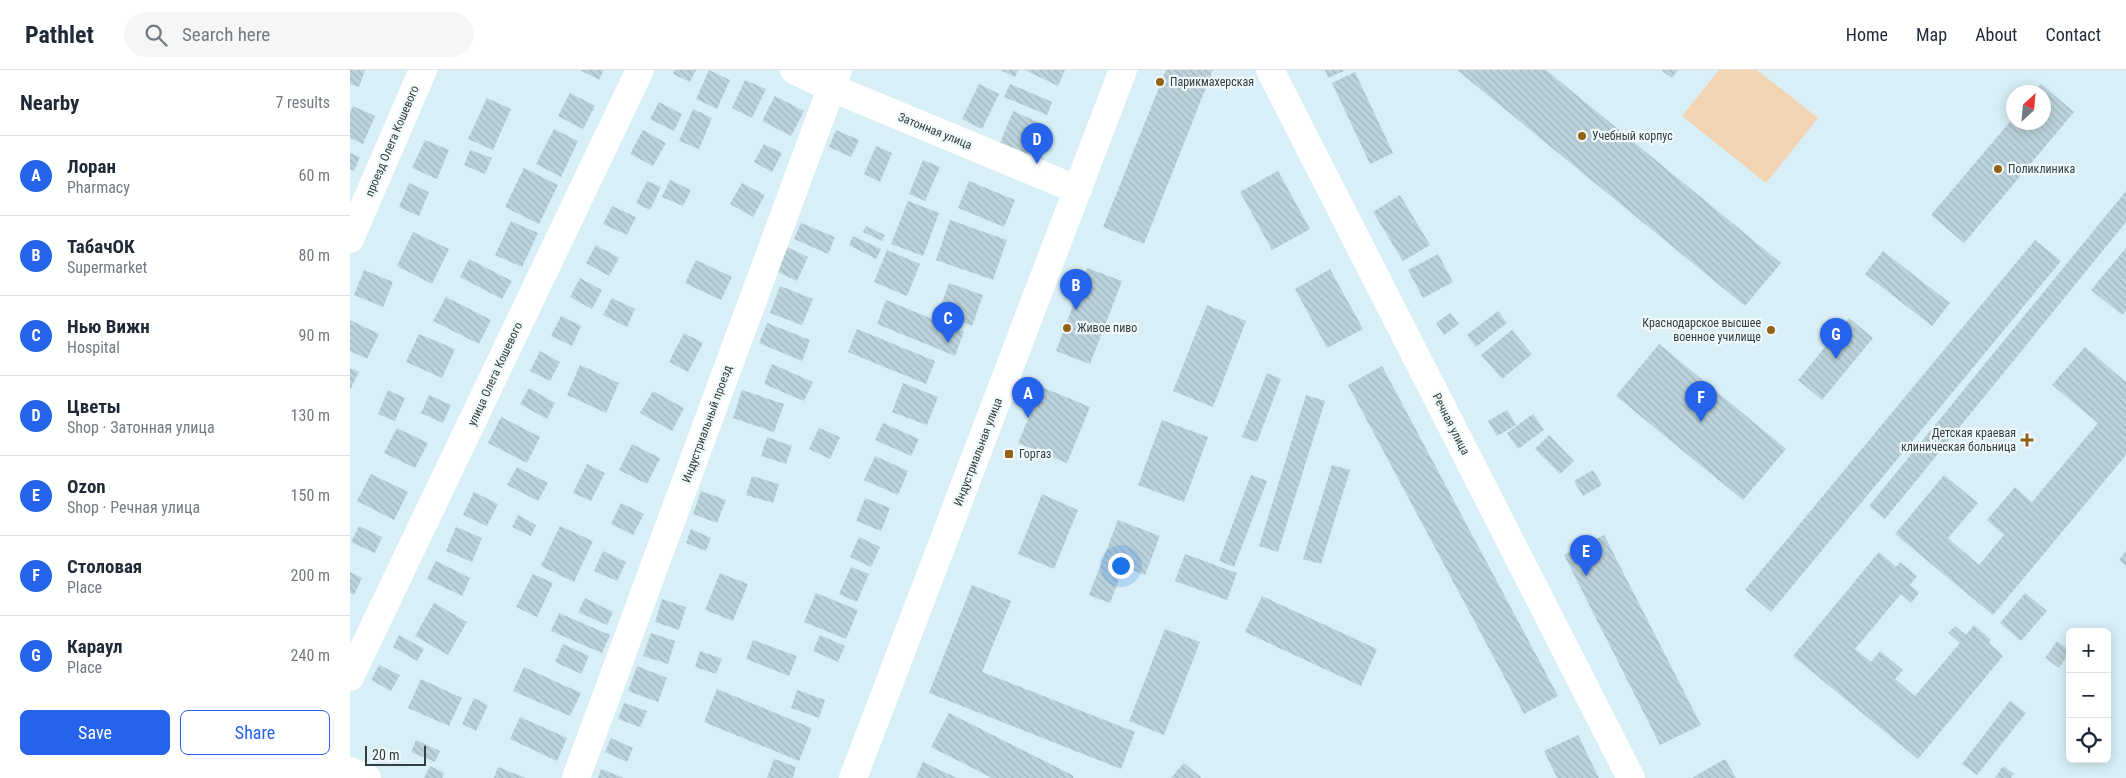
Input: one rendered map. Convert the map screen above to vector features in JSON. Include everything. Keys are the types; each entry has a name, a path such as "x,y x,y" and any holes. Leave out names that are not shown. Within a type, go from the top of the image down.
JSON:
{"street":[{"name":"проезд Олега Кошевого","path":"350,239 422,70"},
{"name":"улица Олега Кошевого","path":"350,677 640,70"},
{"name":"Затонная улица","path":"794,70 835,79 1078,190"},
{"name":"Индустриальная улица","path":"853,778 1123,70"},
{"name":"Речная улица","path":"1270,70 1631,778"},
{"name":"Индустриальный проезд","path":"576,778 835,79"},
{"path":"350,771 367,778"}],"shaded area":[{"path":"1719,70 1757,70 1818,118 1766,183 1682,116"}],"building":[{"path":"350,70 365,70 359,87 350,84"},
{"path":"580,70 604,70 599,80"},
{"path":"675,70 696,70 690,82 673,74"},
{"path":"709,70 730,80 717,109 696,99"},
{"path":"1000,70 1018,70 1015,77"},
{"path":"1025,70 1065,70 1058,86"},
{"path":"1166,70 1213,70 1144,244 1103,227"},
{"path":"1325,70 1346,70 1328,78"},
{"path":"1457,70 1546,70 1781,263 1745,306"},
{"path":"1661,70 1678,70 1672,78"},
{"path":"1355,72 1393,153 1370,164 1332,83"},
{"path":"745,80 766,89 752,118 732,108"},
{"path":"979,84 999,94 982,129 962,119"},
{"path":"1010,84 1052,102 1047,115 1004,97"},
{"name":"Поликлиника","path":"2051,92 2074,112 1964,243 1931,215 2006,126 2006,130 2051,130"},
{"path":"570,93 595,106 583,129 558,116"},
{"path":"775,96 804,111 791,136 762,121"},
{"path":"487,98 511,109 493,150 468,139"},
{"path":"659,102 682,114 674,131 650,119"},
{"path":"353,106 375,116 363,144 350,138 350,112"},
{"path":"693,109 712,118 699,149 679,141"},
{"path":"1013,111 1042,124 1026,162 997,150"},
{"path":"554,129 578,141 561,177 536,164"},
{"path":"643,130 666,143 653,166 630,154"},
{"path":"836,130 859,140 851,157 829,147"},
{"path":"425,140 449,150 437,179 412,168"},
{"path":"764,144 782,153 772,172 754,162"},
{"path":"876,146 892,153 880,182 864,174"},
{"path":"470,150 492,158 485,174 464,165"},
{"path":"350,153 360,157 354,171 350,169"},
{"path":"923,160 940,167 925,201 909,194"},
{"path":"524,168 558,185 539,224 505,207"},
{"path":"1278,171 1310,229 1272,250 1240,192"},
{"path":"670,180 691,190 683,206 662,197"},
{"path":"647,181 661,187 650,210 636,203"},
{"path":"969,181 1015,200 1004,227 958,208"},
{"path":"409,183 429,192 419,216 399,207"},
{"path":"742,183 765,195 753,217 730,204"},
{"path":"2126,191 2126,222 1885,519 1869,506"},
{"path":"1400,195 1430,245 1403,261 1373,212"},
{"path":"908,201 939,213 923,256 891,244"},
{"path":"612,206 636,217 627,235 603,224"},
{"path":"950,220 1007,240 993,280 936,260"},
{"path":"511,221 538,233 522,267 495,255"},
{"path":"801,223 835,237 828,254 794,239"},
{"path":"866,226 885,235 882,241 863,232"},
{"path":"413,232 449,249 432,284 397,266"},
{"path":"853,236 881,249 876,259 849,245"},
{"path":"2035,240 2061,261 1771,612 1745,590"},
{"path":"596,245 619,258 609,276 586,263"},
{"path":"787,247 808,257 797,281 776,271"},
{"path":"2126,248 2126,311 2122,315 2091,290"},
{"path":"887,250 920,264 907,296 874,282"},
{"path":"1883,251 1950,303 1932,326 1865,274"},
{"path":"1438,254 1453,282 1423,298 1408,270"},
{"path":"469,259 512,281 502,299 460,277"},
{"path":"696,260 732,277 721,300 685,283"},
{"path":"1087,268 1122,281 1090,364 1056,351"},
{"path":"1330,269 1363,329 1327,348 1295,289"},
{"path":"364,270 393,282 383,307 354,295"},
{"path":"580,278 602,290 592,309 570,297"},
{"path":"949,283 983,295 972,326 938,313"},
{"path":"780,286 813,299 802,325 770,313"},
{"path":"446,297 491,320 479,344 433,321"},
{"path":"612,298 635,309 627,327 603,315"},
{"path":"886,300 964,332 955,356 877,324"},
{"path":"1207,305 1246,321 1213,407 1173,391"},
{"path":"1498,311 1507,323 1476,347 1467,335"},
{"path":"1450,313 1459,324 1444,335 1436,323"},
{"path":"561,316 581,326 572,346 551,336"},
{"path":"1849,318 1873,338 1822,400 1798,380"},
{"path":"350,320 379,334 367,359 350,351"},
{"path":"767,323 810,340 802,361 759,343"},
{"path":"857,329 935,361 926,384 848,352"},
{"path":"1512,330 1532,354 1502,379 1481,355"},
{"path":"684,333 703,343 688,372 669,362"},
{"path":"419,334 455,349 442,378 406,362"},
{"path":"1659,344 1786,449 1743,500 1616,396"},
{"path":"2085,347 2126,382 2126,455 1993,615 1895,534 1944,475 1978,503 1948,538 1979,565 2004,535 1987,520 2015,487 2032,502 2098,423 2052,385"},
{"path":"540,351 560,362 550,381 530,371"},
{"path":"772,364 813,382 804,401 764,384"},
{"path":"580,365 619,383 606,413 567,395"},
{"path":"1382,366 1558,696 1524,714 1348,385"},
{"path":"350,368 359,372 350,390"},
{"path":"1267,373 1281,379 1257,442 1242,437"},
{"path":"903,383 938,397 927,425 892,412"},
{"path":"1042,387 1090,407 1067,463 1018,443"},
{"path":"529,388 555,403 547,419 520,404"},
{"path":"388,390 405,398 395,421 378,414"},
{"path":"742,390 784,404 774,432 733,418"},
{"path":"653,391 684,408 672,431 640,413"},
{"path":"429,395 451,405 443,423 421,413"},
{"path":"1306,395 1325,401 1278,552 1259,546"},
{"path":"1507,410 1516,425 1497,436 1488,421"},
{"path":"1533,414 1544,430 1518,449 1507,433"},
{"path":"501,417 540,437 527,463 488,443"},
{"path":"1162,420 1208,437 1184,502 1138,485"},
{"path":"883,423 919,439 911,456 875,440"},
{"path":"397,428 428,443 415,468 384,453"},
{"path":"819,428 840,437 830,459 809,449"},
{"path":"1549,435 1574,461 1560,474 1535,449"},
{"path":"767,437 792,446 786,464 761,456"},
{"path":"632,444 660,458 647,484 619,470"},
{"path":"875,456 908,471 898,495 864,480"},
{"path":"587,464 605,473 591,501 573,493"},
{"path":"1332,465 1350,470 1321,564 1303,559"},
{"path":"517,467 548,483 538,501 507,485"},
{"path":"1593,470 1602,485 1583,496 1574,481"},
{"path":"371,474 408,492 394,520 357,501"},
{"path":"1251,475 1267,481 1234,567 1219,561"},
{"path":"752,476 779,484 773,503 746,495"},
{"path":"701,491 726,500 717,523 693,514"},
{"path":"474,492 498,504 487,526 463,515"},
{"path":"1042,494 1078,510 1054,569 1018,554"},
{"path":"865,498 890,508 881,531 856,521"},
{"path":"621,503 644,514 633,535 611,524"},
{"path":"518,515 536,525 531,536 512,527"},
{"path":"1118,520 1160,536 1145,575 1124,567 1110,603 1089,595"},
{"path":"359,526 382,537 375,553 351,542"},
{"path":"560,526 593,541 574,582 541,566"},
{"path":"456,527 482,538 472,562 446,551"},
{"path":"691,529 711,538 706,551 686,543"},
{"path":"1604,535 1701,725 1660,745 1564,555"},
{"path":"859,537 880,547 871,567 850,557"},
{"path":"603,551 626,562 617,581 594,571"},
{"path":"2126,551 2126,566 2119,560"},
{"path":"1879,552 1896,567 1900,562 1917,576 1910,585 1919,593 1911,603 1901,594 1855,649 1871,662 1880,651 1903,670 1895,679 1915,696 1960,643 1948,633 1955,626 1966,635 1974,625 1991,640 1989,643 2003,656 1918,759 1793,656"},
{"path":"1185,554 1237,573 1227,600 1175,581"},
{"path":"436,561 470,578 462,596 427,579"},
{"path":"851,567 869,574 857,602 839,594"},
{"path":"350,572 362,578 354,595 350,593"},
{"path":"720,573 748,584 733,621 705,610"},
{"path":"533,574 553,583 537,617 516,607"},
{"path":"972,585 1011,601 982,672 1135,732 1121,769 929,693"},
{"path":"816,593 858,610 846,639 804,622"},
{"path":"2025,593 2047,611 2021,641 2000,623"},
{"path":"1262,596 1377,649 1361,686 1245,632"},
{"path":"585,598 613,612 607,625 578,612"},
{"path":"662,599 686,607 679,630 655,622"},
{"path":"434,603 467,622 448,655 415,636"},
{"path":"559,613 610,635 602,653 551,631"},
{"path":"1165,629 1200,642 1164,735 1129,721"},
{"path":"651,633 675,641 668,664 643,656"},
{"path":"399,635 424,649 417,661 393,647"},
{"path":"820,635 845,646 838,662 813,651"},
{"path":"753,640 797,656 789,676 746,659"},
{"path":"2057,641 2066,648 2066,657 2059,668 2045,658"},
{"path":"563,644 589,656 581,674 555,662"},
{"path":"700,651 722,659 716,674 695,667"},
{"path":"379,665 400,675 391,691 371,680"},
{"path":"637,666 667,678 658,702 628,691"},
{"path":"524,667 581,693 570,716 513,691"},
{"path":"421,679 462,698 449,726 408,708"},
{"path":"717,689 812,728 799,761 704,722"},
{"path":"797,690 825,700 819,718 791,708"},
{"path":"474,698 488,705 476,731 462,724"},
{"path":"2010,701 2026,713 1977,775 1962,764"},
{"path":"624,703 647,711 640,727 618,719"},
{"path":"949,713 1074,776 1073,778 992,778 931,747"},
{"path":"520,717 567,738 557,761 510,739"},
{"path":"1578,735 1599,778 1557,778 1544,751"},
{"path":"611,738 633,748 627,762 605,752"},
{"path":"416,740 440,751 435,762 411,752"},
{"path":"774,759 796,767 793,778 767,778"},
{"path":"1725,759 1736,778 1692,778"},
{"path":"923,762 957,778 916,778"},
{"path":"1184,763 1202,778 1171,778"},
{"path":"430,766 444,773 442,778 424,778"},
{"path":"2003,766 2014,774 2011,778 1995,778"},
{"path":"498,767 526,778 494,778"},
{"path":"601,769 624,778 598,778"}],"place":[{"name":"Парикмахерская","path":"1160,82"},
{"name":"Учебный корпус","path":"1582,136"},
{"name":"Цветы","path":"1037,164"},
{"name":"Поликлиника","path":"1998,169"},
{"name":"ТабачОК","path":"1076,310"},
{"name":"Живое пиво","path":"1067,328"},
{"name":"Краснодарское высшее военное училище","path":"1771,330"},
{"name":"Нью Вижн","path":"948,343"},
{"name":"Караул","path":"1836,359"},
{"name":"Лоран","path":"1028,418"},
{"name":"Столовая","path":"1701,422"},
{"name":"Детская краевая клиническая больница","path":"2027,440"},
{"name":"Горгаз","path":"1009,454"},
{"name":"Ozon","path":"1586,576"}]}
